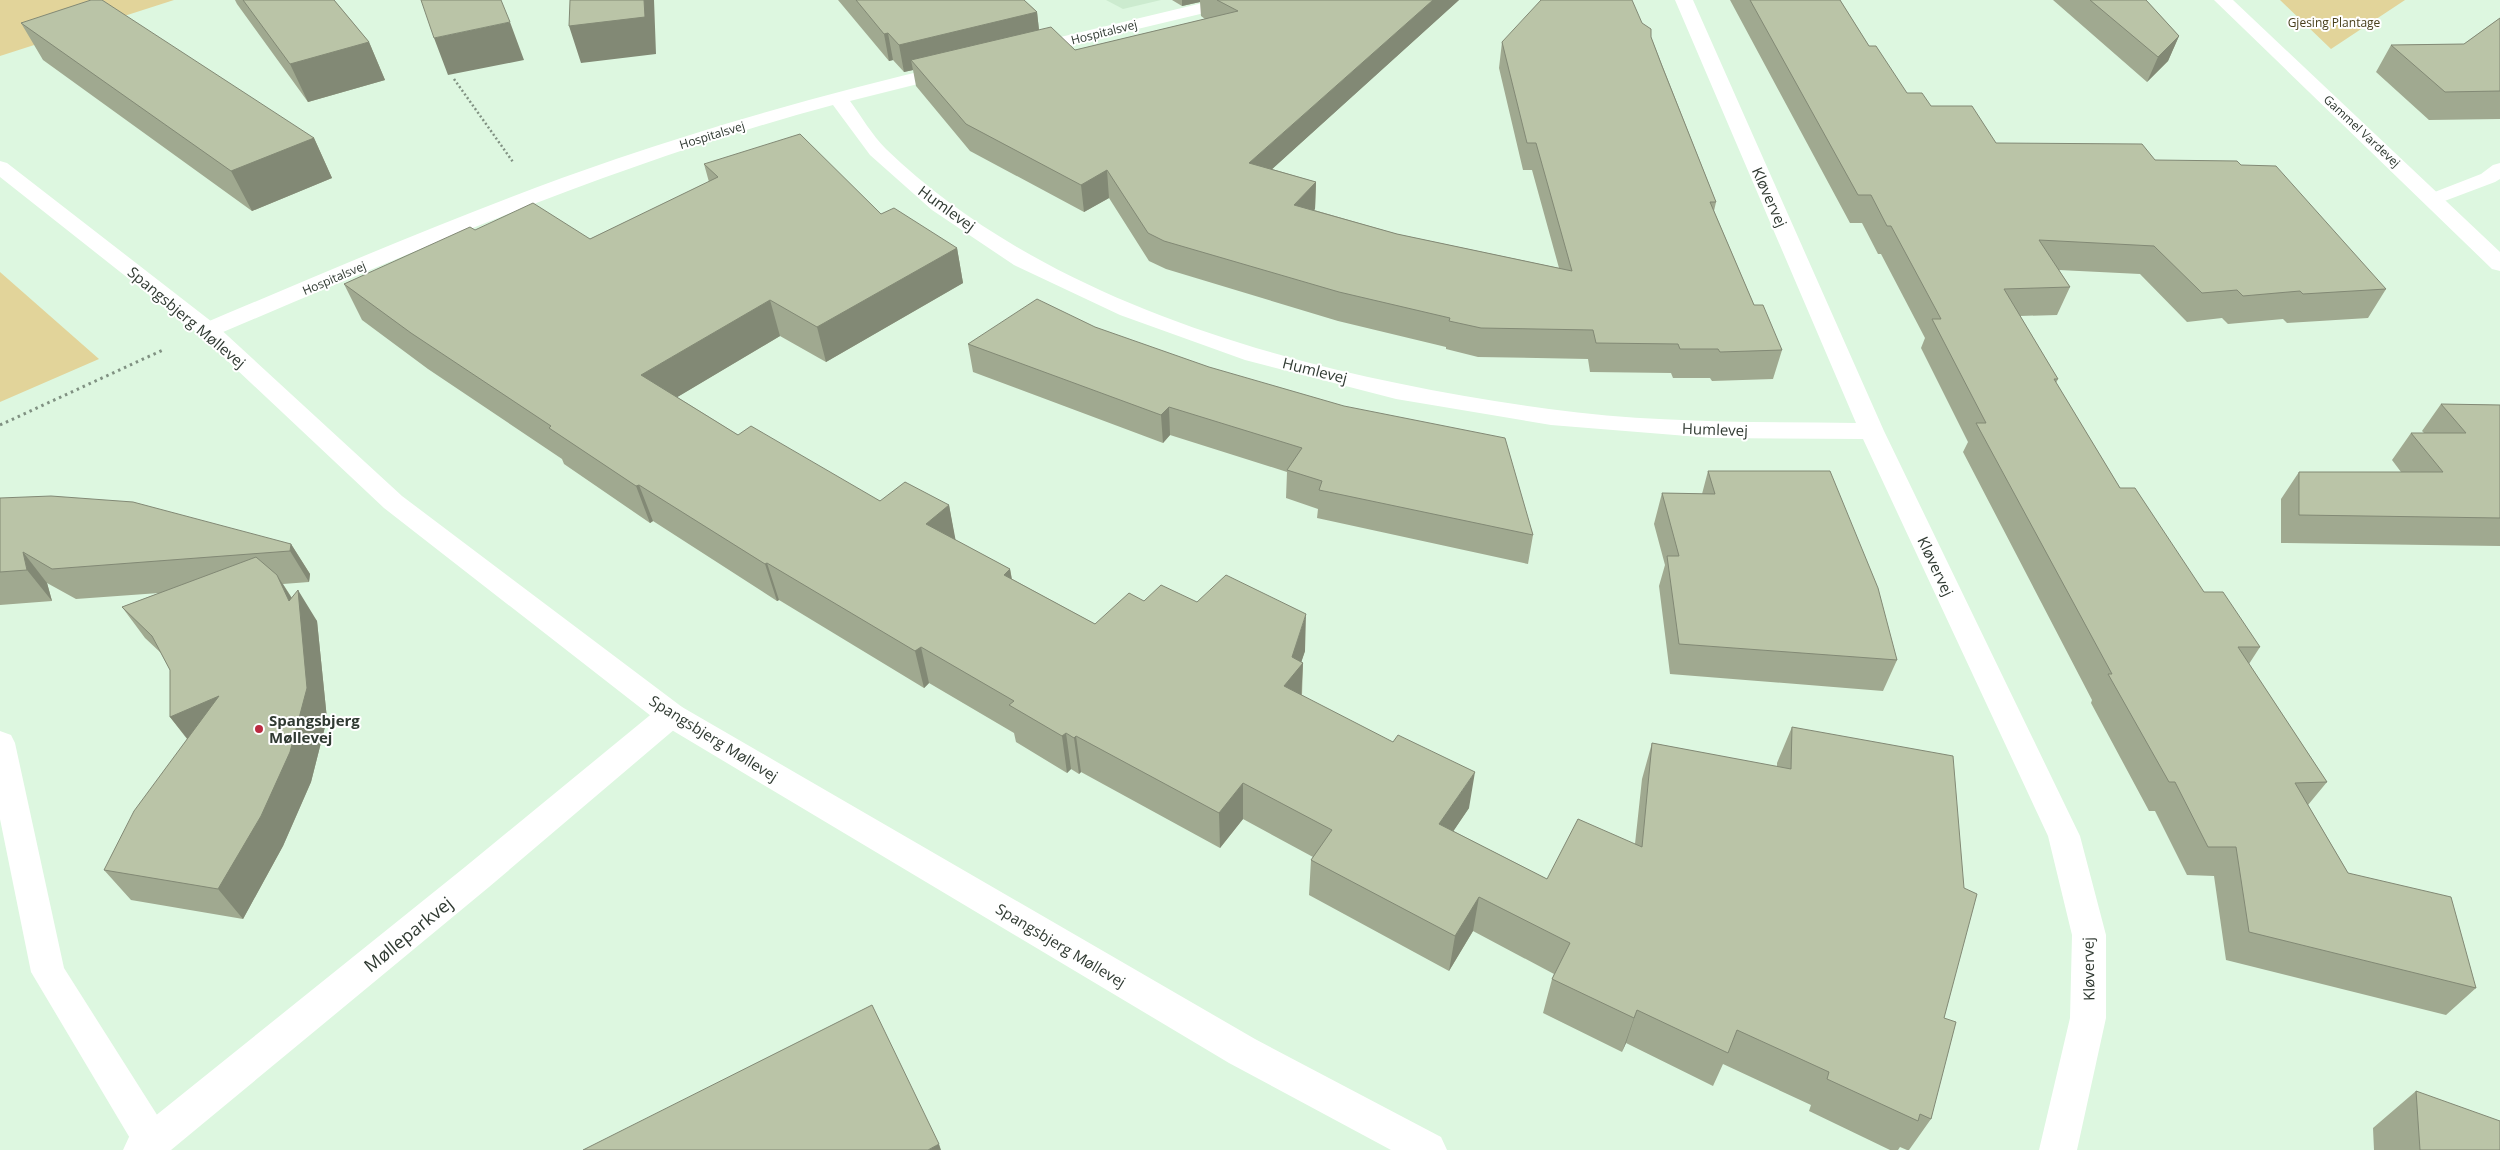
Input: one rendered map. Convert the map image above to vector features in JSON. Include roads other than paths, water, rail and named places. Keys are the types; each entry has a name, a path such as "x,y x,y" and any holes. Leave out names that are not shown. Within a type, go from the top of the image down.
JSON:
{"street":[{"name":"Hospitalsvej","path":"1006,56 1236,0"},
{"name":"Kløvervej","path":"1684,0 1872,431 2064,836 2089,936 2088,1018 2058,1150"},
{"name":"Gammel Vardevej","path":"2223,0 2434,199 2500,264"},
{"name":"Hospitalsvej","path":"208,330 536,195 682,143 837,97 969,65"},
{"name":"Humlevej","path":"837,97 878,151 939,206 1022,260 1128,310 1253,355 1396,391 1551,417 1712,430 1872,431"},
{"name":"Spangsbjerg Møllevej","path":"0,167 208,330 393,502 671,715 1242,1052 1428,1150"},
{"path":"2434,199 2488,178 2500,169"},
{"name":"Mølleparkvej","path":"147,1146 477,878 671,715"},
{"path":"0,743 48,972 147,1146"}],"place":[{"name":"Spangsbjerg Møllevej","path":"259,729"}],"park label":[{"name":"Gjesing Plantage","path":"2334,22"}]}
